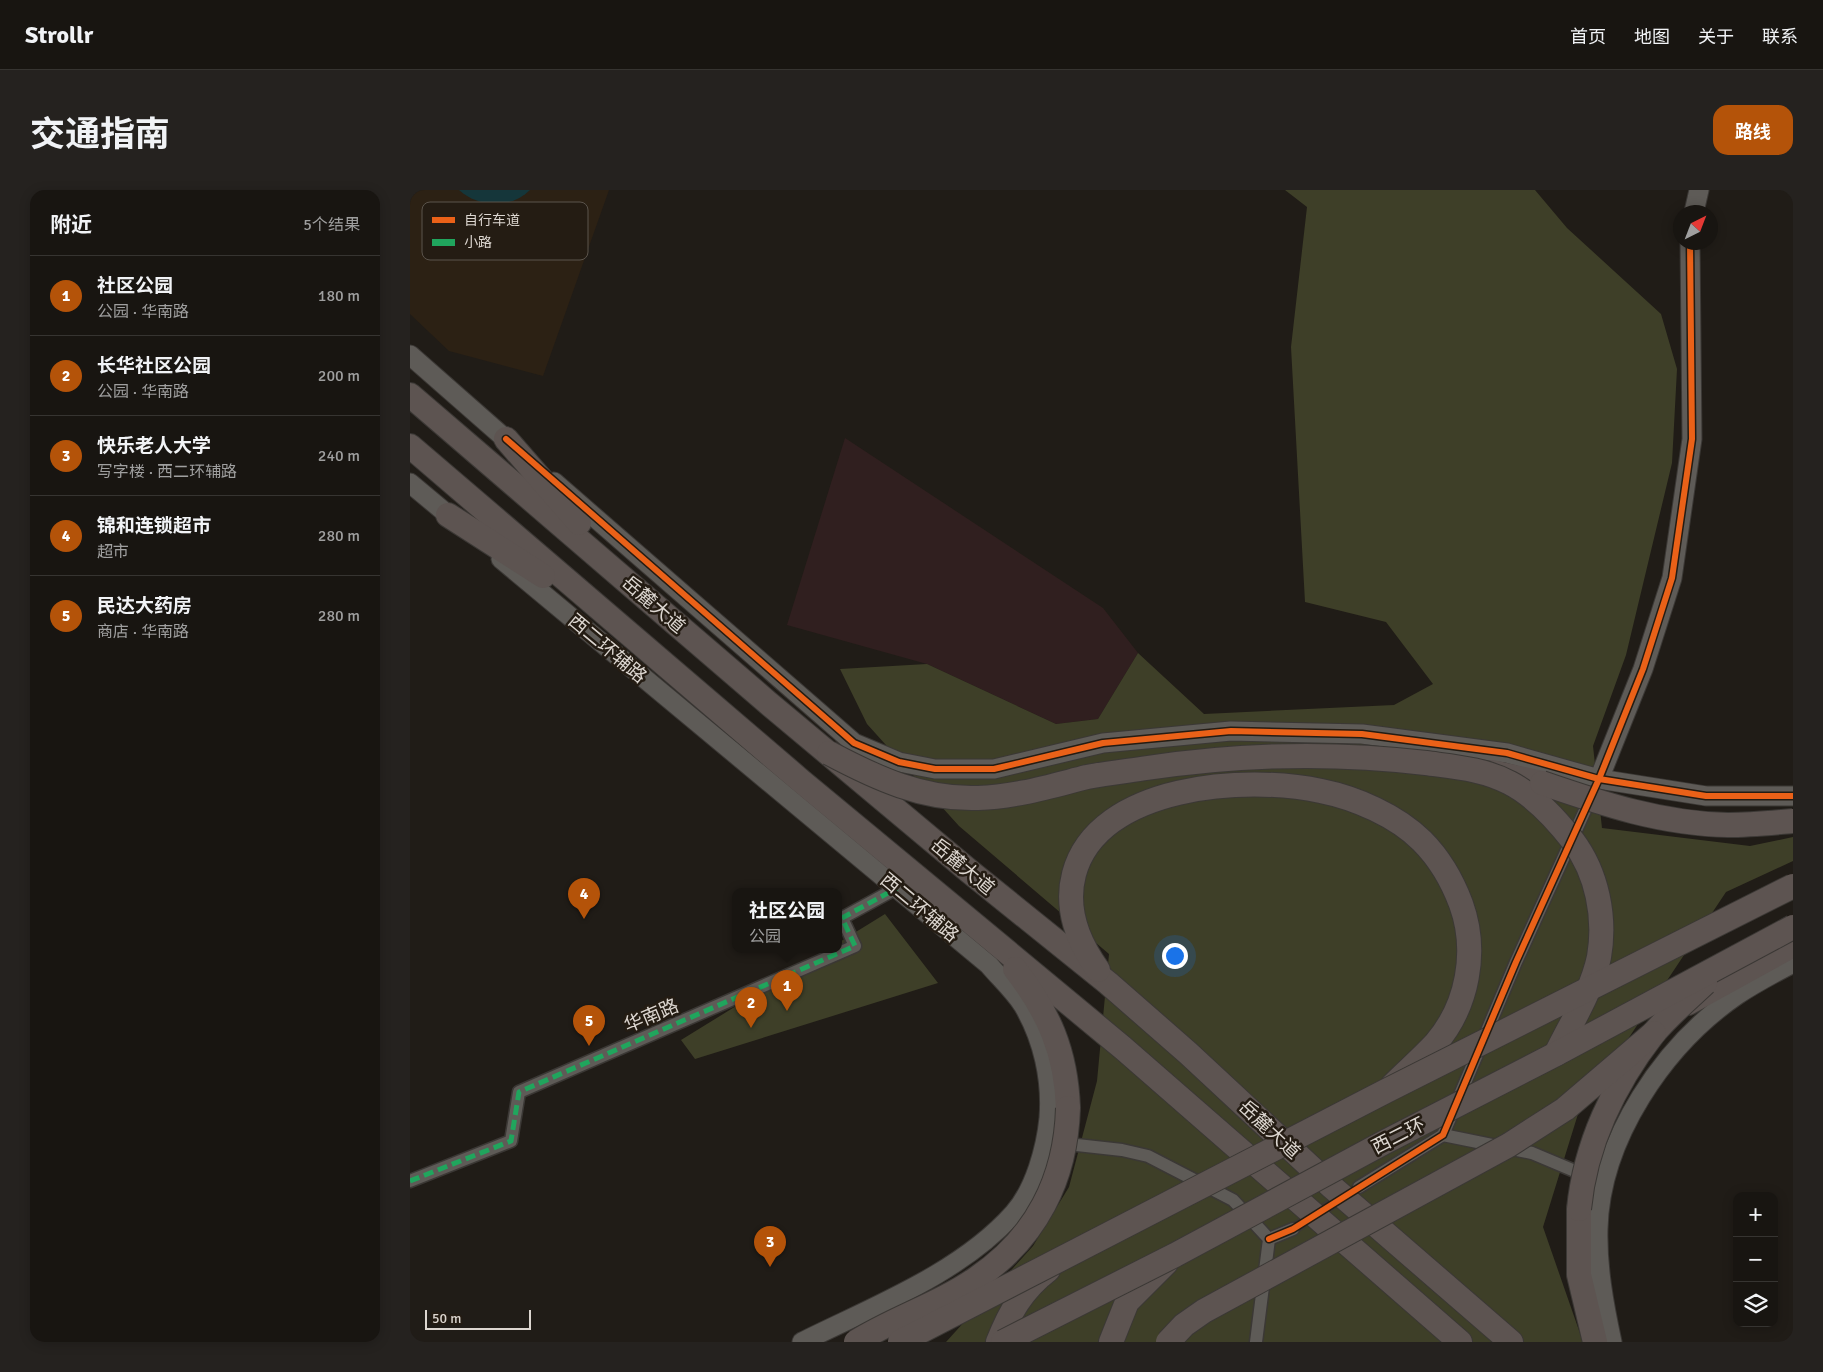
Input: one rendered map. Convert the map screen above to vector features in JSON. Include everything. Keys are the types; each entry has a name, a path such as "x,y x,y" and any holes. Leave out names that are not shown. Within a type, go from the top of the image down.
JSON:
{"highway":[{"name":"岳麓大道","path":"410,395 829,754 1108,983 1332,1187 1511,1342"},
{"path":"506,439 634,586"},
{"name":"岳麓大道","path":"410,446 809,787 1124,1048 1460,1342"},
{"path":"448,515 610,618"},
{"path":"829,754 870,775 905,789 942,796 976,799 1000,797 1090,777 1150,767 1274,756 1386,758 1522,777 1621,809 1660,818 1728,825 1793,821"},
{"path":"1474,770 1510,783 1526,794 1561,825 1589,867 1596,887 1601,929 1598,957 1591,982 1556,1054"},
{"path":"1108,983 1085,950 1076,928 1071,908 1071,894 1076,867 1083,851 1094,835 1109,822 1130,810 1164,797 1234,785 1266,784 1322,791 1345,798 1388,816 1421,840 1449,876 1458,895 1468,929 1469,967 1465,986 1450,1022 1435,1043 1386,1092"},
{"path":"900,1342 1386,1092 1793,886"},
{"name":"西二环","path":"1002,1342 1175,1255 1383,1143 1724,965 1793,926"},
{"path":"856,1342 976,1279 1000,1260 1021,1239 1037,1218 1056,1182 1066,1140 1068,1108 1064,1061 1047,1015 1016,970 985,933"},
{"path":"1675,1013 1714,987 1793,945"},
{"path":"1168,1342 1184,1325 1204,1311 1525,1135 1587,1092 1654,1033 1724,965"},
{"path":"1595,1342 1579,1275 1581,1184 1603,1118 1624,1076 1654,1033"},
{"path":"1111,1342 1127,1302 1140,1287 1175,1255"},
{"path":"998,1342 1010,1311 1020,1296 1037,1278 1059,1261"},
{"path":"1426,1312 1447,1342"}],"street":[{"path":"1696,205 1699,190"},
{"path":"1359,1187 1443,1135 1516,962 1599,779 1643,669 1672,578 1692,438 1690,250"},
{"path":"410,355 854,743 898,762 935,769 994,768 1103,743 1231,731 1362,734 1507,753 1599,779 1706,796 1793,796"},
{"name":"西二环辅路","path":"410,483 989,965 1023,1005 1046,1057 1050,1099 1047,1141 1034,1179 1015,1211 984,1241 927,1280 802,1342"},
{"name":"华南路","path":"842,952 856,946 842,918 897,888"},
{"name":"华南路","path":"410,1181 511,1140 519,1092 840,953"},
{"path":"1612,1342 1601,1294 1598,1229 1603,1183 1628,1115 1679,1044 1736,996 1793,963"},
{"path":"1443,1135 1532,1154 1603,1183"},
{"path":"1047,1141 1122,1150 1148,1156 1233,1200 1269,1238"},
{"path":"1269,1238 1293,1228"},
{"path":"1256,1342 1269,1238"}],"shaded area":[{"path":"410,190 609,190 588,249 588,202 422,202 422,260 584,260 543,376 449,351 410,314"},
{"path":"845,438 1103,608 1138,653 1098,719 1056,724 927,664 787,625"}],"green space":[{"path":"1285,190 1535,190 1567,228 1661,314 1677,369 1672,463 1626,655 1593,746 1602,828 1750,846 1793,837 1793,861 1726,892 1578,1114 1543,1227 1583,1342 946,1342 1033,1246 1069,1187 1097,1081 1109,954 959,826 867,724 840,669 927,664 1056,724 1098,719 1138,653 1204,714 1394,705 1433,684 1386,622 1305,602 1291,347 1307,207"},
{"path":"885,914 938,983 695,1059 681,1040 822,953 842,953 842,941"}],"water":[{"path":"459,190 530,190 514,201 509,202 482,202 467,196"}],"tunnel":[{"path":"1293,1229 1346,1195"}],"marked path":[{"path":"842,918 897,888"},
{"path":"842,918 855,946 842,952"},
{"path":"410,1181 511,1141 519,1092 839,953"}],"cycle path":[{"path":"1269,1239 1293,1229 1443,1135 1516,962 1599,779 1643,669 1672,578 1692,439 1690,250"},
{"path":"506,439 854,743 899,762 935,769 994,769 1103,743 1231,731 1362,734 1507,753 1599,779 1706,796 1793,796"}],"place":[{"name":"锦和连锁超市","path":"584,919"},
{"name":"社区公园","path":"787,1011"},
{"name":"长华社区公园","path":"751,1028"},
{"name":"民达大药房","path":"589,1046"},
{"name":"快乐老人大学","path":"770,1267"}]}
